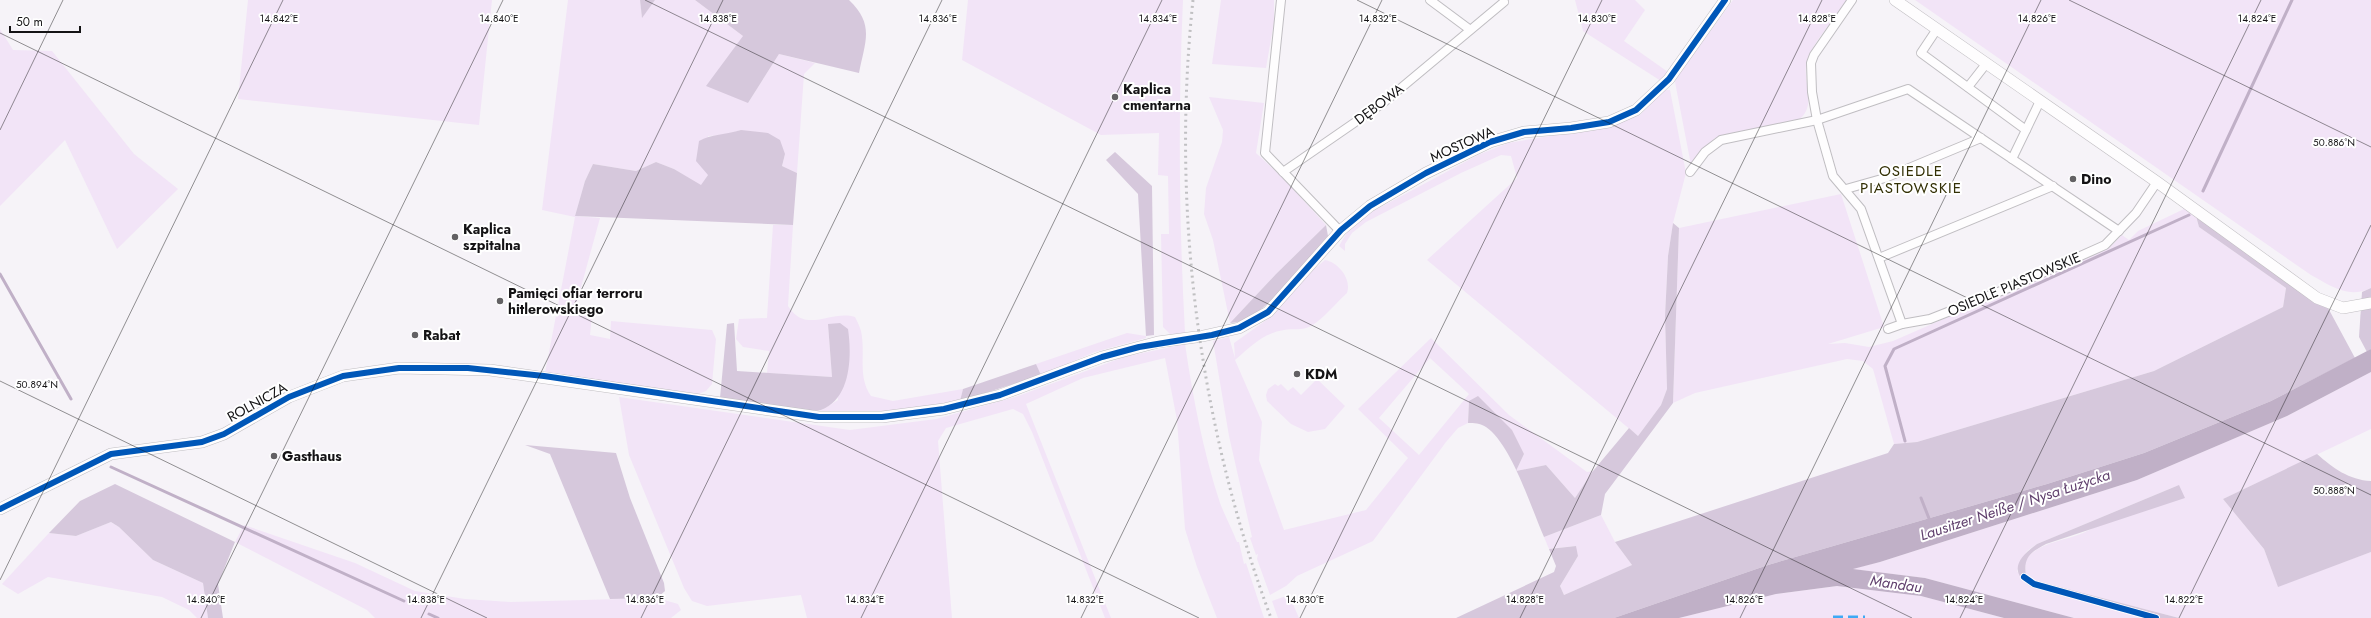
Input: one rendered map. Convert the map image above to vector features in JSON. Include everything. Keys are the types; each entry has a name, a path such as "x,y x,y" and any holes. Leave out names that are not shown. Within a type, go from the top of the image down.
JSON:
{"street":[{"path":"1281,0 1265,153 1340,231"},
{"path":"1430,0 1469,30"},
{"name":"MOSTOWA","path":"1204,336 1239,328 1268,312 1340,231 1370,206 1426,173 1490,142 1524,132 1571,128 1609,122 1636,110 1669,79 1724,0"},
{"path":"1852,0 1819,46 1811,63 1812,92 1817,120 1833,176 1846,189 1861,209 1902,324"},
{"path":"1895,0 2157,182 2317,298 2343,308 2371,303"},
{"name":"DĘBOWA","path":"1283,172 1383,103 1504,2"},
{"path":"1937,29 1921,53 2026,130"},
{"path":"1968,87 1986,64"},
{"path":"1690,172 1705,152 1721,140 1817,120 1908,88 2119,232"},
{"path":"2012,159 2040,101"},
{"path":"1846,189 1885,178 1981,138"},
{"name":"OSIEDLE PIASTOWSKIE","path":"1888,329 1902,324 1930,319 2011,287 2105,245 2119,232 2136,212 2157,182"},
{"path":"1879,258 2053,186"},
{"name":"ROLNICZA","path":"0,509 111,454 202,442 224,434 289,397 343,376 399,368 461,368 609,386 819,417 882,416 944,409 1000,395 1102,357 1158,342 1204,336"}],"shaded area":[{"path":"248,0 492,0 479,125 238,99"},
{"path":"568,0 640,0 642,17 655,0 695,0 743,36 748,103 779,54 815,63 804,74 797,173 782,166 785,154 741,130 725,135 708,136 708,175 701,186 674,169 656,162 636,171 593,164 585,181 575,216 600,218 575,309 592,316 590,335 610,339 611,321 712,330 716,339 712,384 706,391 696,395 545,373 575,217 542,210"},
{"path":"640,0 655,0 642,18"},
{"path":"695,0 849,0 862,17 865,26 865,42 859,73 779,54 748,103 706,86 743,36"},
{"path":"968,0 1183,0 1180,83 1180,166 1181,250 1185,333 1172,336 1163,327 1161,234 1169,234 1168,176 1158,175 1159,133 1101,135 962,60"},
{"path":"1221,0 1274,0 1274,22 1266,68 1212,64"},
{"path":"1575,0 1635,0 1645,10 1624,41 1668,72 1661,81 1583,31"},
{"path":"1733,0 1848,0 1819,38 1807,61 1807,107 1804,114 1798,121 1715,138 1691,165 1675,82 1677,77"},
{"path":"1915,0 2371,0 2371,288 2363,291 2347,292 2333,287 2311,275"},
{"path":"0,29 13,50 52,51 134,154 178,189 117,249 65,140 0,206"},
{"path":"1664,90 1670,90 1686,173 1673,223 1668,256 1665,316 1667,389 1661,405 1638,436 1427,260 1517,178 1511,156 1501,155 1461,173 1366,222 1352,233 1345,244 1345,251 1339,246 1349,229 1364,216 1478,155 1508,143 1610,126 1640,115"},
{"path":"1209,97 1264,103 1256,153 1282,177 1326,225 1276,274 1230,323 1213,240 1204,214 1206,188 1222,142 1223,130"},
{"path":"741,130 768,133 780,140 785,154 782,166 797,173 793,225 575,216 585,181 593,164 636,171 656,162 674,169 701,185 708,175 696,161 699,141 709,137"},
{"path":"1115,152 1152,186 1154,335 1146,336 1138,194 1106,160"},
{"path":"1841,194 1884,327 1828,344 1845,343 1869,347 1893,341 2111,246 2122,235 2129,240 2138,231 2184,209 2196,216 2199,227 2286,288 2283,307 2154,371 1917,442 1894,444 1873,369 1863,361 1847,359 1695,393 1673,403 1679,228"},
{"path":"2196,216 2327,306 2355,358 2271,401 2144,453 2047,484 1768,565 1614,618 1456,618 1554,572 1556,566 1549,549 1576,546 1578,556 1560,586 1564,595 1632,565 1615,542 1888,453 1894,444 1917,442 2154,371 2283,307 2286,288 2199,227"},
{"path":"1673,223 1679,228 1673,403 1605,494 1601,515 1544,537 1517,471 1546,465 1575,498 1593,471 1629,428 1638,436 1661,405 1667,389 1665,316 1668,256"},
{"path":"773,225 793,225 788,306 795,314 803,319 811,320 846,315 855,317 861,329 864,381 871,396 893,401 963,389 960,401 882,412 820,411 838,400 828,324 832,377 767,373 769,351 743,347 736,339 739,319 767,318"},
{"path":"1326,225 1328,236 1270,302 1256,313 1243,320 1230,323 1276,274"},
{"path":"1325,260 1330,261 1343,272 1346,277 1348,282 1347,293 1325,315 1311,326 1284,330 1263,337 1235,360 1262,422 1259,460 1284,530 1366,510 1408,458 1358,409 1431,338 1509,415 1587,472 1593,471 1575,498 1546,465 1516,471 1524,454 1469,401 1468,423 1458,428 1446,442 1373,541 1297,576 1286,586 1270,595 1257,559 1258,554 1256,555 1250,538 1252,537 1229,436 1213,341 1229,337 1235,358 1234,343 1272,316 1306,276","holes":["1430,358 1469,394 1419,455 1379,418"]},
{"path":"2371,288 2371,349 2367,352 2359,337 2362,292"},
{"path":"734,323 737,371 832,377 828,324 840,323 848,329 850,352 844,387 831,404 821,410 790,408 720,398 727,324"},
{"path":"1127,333 1146,336 1146,338 1095,352 1041,375 1036,364"},
{"path":"1185,344 1191,384 1208,464 1220,503 1237,542 1239,542 1244,564 1246,563 1264,618 1217,618 1197,567 1185,529 1177,420 1165,358 1083,378 1026,404 1111,618 1105,618 1032,432 1023,414 1013,409 946,428 938,441 952,618 807,618 801,595 707,606 692,601 684,588 629,455 619,397 850,430 936,419 1015,397 1124,357"},
{"path":"1036,364 1041,375 960,401 963,389"},
{"path":"2371,372 2371,429 2223,499 2264,549 2278,586 2371,552 2371,618 2179,618 2033,580 2026,575 2025,560 2038,549 2045,545 2083,533 2179,485 2037,544 2027,551 2017,571 2031,587 2145,618 2074,618 1925,578 1851,569 1880,562 2137,480 2287,416"},
{"path":"1317,379 1345,406 1325,429 1308,432 1291,424 1267,401 1266,395 1268,389 1275,384 1278,386 1281,384 1288,391 1293,387 1301,395"},
{"path":"1478,396 1512,430 1524,454 1516,470 1504,448 1486,427 1468,423 1469,401"},
{"path":"525,445 616,453 630,498 664,583 665,591 657,598 610,599 550,454"},
{"path":"2317,454 2329,464 2348,476 2371,481 2371,552 2278,587 2264,549 2223,499"},
{"path":"115,484 235,542 218,584 223,618 208,618 203,583 153,560 119,527 111,522 76,536 49,533 80,501"},
{"path":"2179,485 2185,498 2046,544 2029,556 2025,569 2026,575 2033,580 2179,618 2145,618 2031,587 2020,576 2018,565 2025,554 2037,544"},
{"path":"1601,515 1615,542 1632,565 1564,595 1560,586 1578,556 1575,546 1549,549 1544,537"},
{"path":"111,522 119,527 153,560 203,583 208,618 197,618 189,610 162,597 48,577 18,594 2,584 49,533 76,536"},
{"path":"244,525 355,563 415,591 465,599 511,602 657,598 678,604 681,610 671,618 375,618 367,610 235,542"},
{"path":"1837,586 1921,596 2004,618 1679,618 1776,594"},
{"path":"1289,595 1299,618 1278,618 1272,601"}],"water":[{"path":"2371,349 2371,372 2287,416 2137,480 1880,562 1853,569 1925,578 2074,618 2004,618 1921,596 1837,586 1776,594 1679,618 1614,618 1768,565 2047,484 2144,453 2271,401"}],"waterway":[{"path":"2203,191 2292,0"},
{"path":"1905,441 1885,366 1894,349 2189,215"},
{"path":"0,274 71,399"},
{"path":"111,467 404,601"},
{"name":"Lausitzer Neiße / Nysa Łużycka","path":"1921,498 1930,521"},
{"path":"429,614 438,618"}],"railway":[{"path":"1193,0 1187,78 1186,157 1189,235 1196,314 1208,391 1225,468 1246,544 1271,618"}],"marked path":[{"path":"1833,618 1865,618"}],"cycle path":[{"path":"0,509 111,454 202,442 224,434 289,397 343,376 399,368 468,368 544,376 819,417 882,417 944,409 1000,395 1102,357 1139,347 1212,335 1239,328 1268,312 1341,230 1370,206 1426,173 1490,142 1524,132 1571,128 1609,122 1636,110 1669,79 1725,0"},
{"path":"2024,577 2034,584 2156,618"}],"place":[{"name":"Kaplica cmentarna","path":"1115,97"},
{"name":"Dino","path":"2073,179"},
{"name":"Kaplica szpitalna","path":"455,237"},
{"name":"Pamięci ofiar terroru hitlerowskiego","path":"500,301"},
{"name":"Rabat","path":"415,335"},
{"name":"KDM","path":"1297,374"},
{"name":"Gasthaus","path":"274,456"}],"district":[{"name":"OSIEDLE PIASTOWSKIE","path":"1911,180"}],"water label":[{"name":"Mandau","path":"1896,584"}]}
